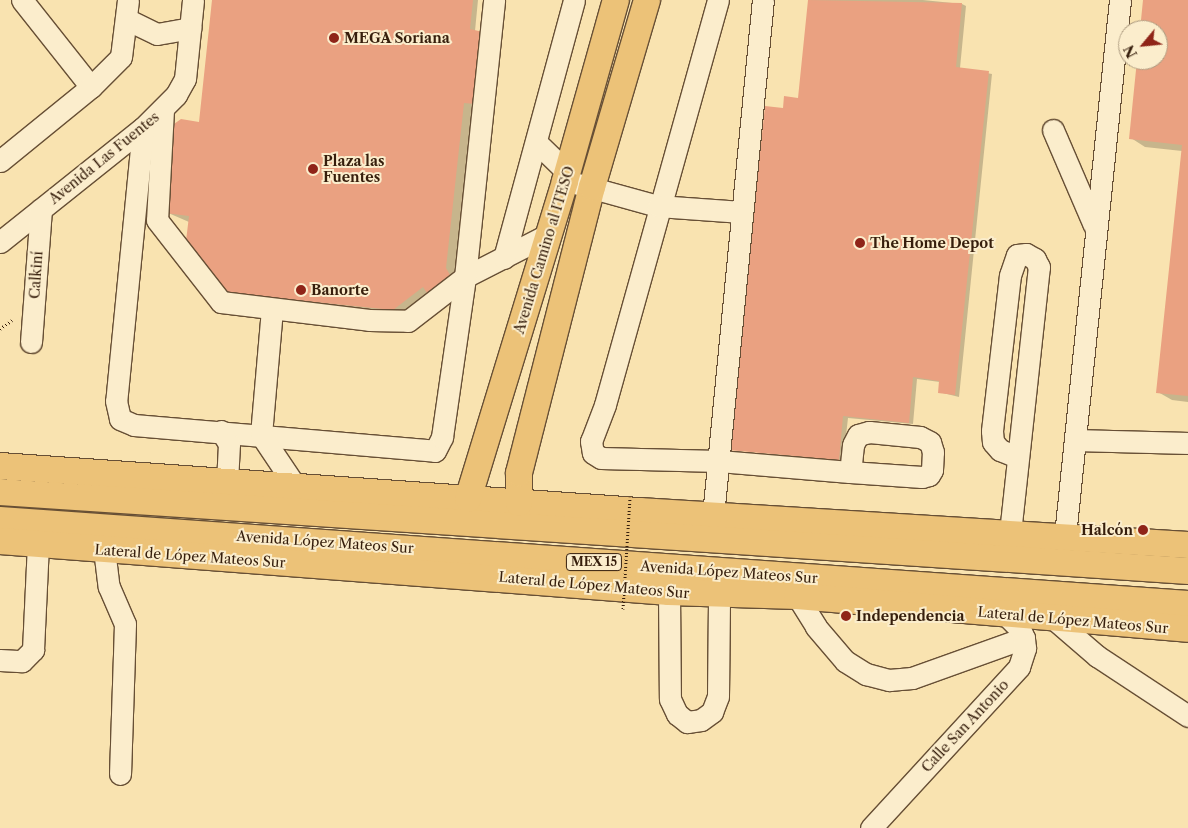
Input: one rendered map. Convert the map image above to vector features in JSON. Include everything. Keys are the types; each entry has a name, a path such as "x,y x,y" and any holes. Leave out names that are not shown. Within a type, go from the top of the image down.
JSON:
{"main road":[{"name":"Avenida Camino al ITESO","path":"468,499 566,177 616,0"},
{"name":"Avenida Camino al ITESO","path":"519,502 519,473 592,187 647,0"},
{"path":"0,466 714,516 1188,545"},
{"name":"Avenida López Mateos Sur","path":"0,492 1188,572"},
{"name":"Avenida López Mateos Sur","path":"0,520 1188,604"},
{"name":"Lateral de López Mateos Sur","path":"0,541 565,582 669,592 797,596 1188,629"},
{"path":"443,551 565,582"}],"street":[{"path":"22,0 91,87"},
{"name":"Avenida Las Fuentes","path":"0,242 163,110 185,79 193,0"},
{"path":"143,128 117,410 120,419 134,426 221,431 430,452 438,449 465,277 494,0"},
{"path":"504,258 574,0"},
{"path":"718,0 658,206 605,406 591,441 593,453 601,458 718,461 850,472"},
{"path":"714,516 763,0"},
{"path":"1065,536 1095,226 1120,0"},
{"path":"0,161 91,87 120,57 127,9"},
{"path":"127,9 157,34 190,28"},
{"path":"163,110 157,220 218,300 272,309 408,321 465,277 549,234"},
{"path":"1053,130 1095,226"},
{"path":"536,142 566,177 592,187 658,206 742,212"},
{"name":"Calkiní","path":"31,342 41,209"},
{"path":"1010,533 1039,267 1035,259 1026,254 1017,255 1010,275 992,431 993,442 1000,450 1018,457"},
{"path":"272,309 261,435 296,487"},
{"path":"221,431 229,444 227,482"},
{"path":"1075,440 1188,443"},
{"path":"0,660 22,661 33,650 38,544"},
{"path":"104,549 109,587 125,624 120,774"},
{"path":"669,592 670,699 677,714 687,722 701,720 712,712 718,696 720,595"},
{"path":"797,596 816,627 845,661 866,674 889,680 912,678 1024,638 1020,629 1006,615"},
{"path":"1054,619 1097,656 1188,716"},
{"name":"Calle San Antonio","path":"871,828 1019,668 1025,648 1024,638"}],"path":[{"path":"623,608 630,496"}],"building":[{"name":"Plaza las Fuentes","path":"212,0 473,0 470,29 483,32 475,104 464,103 446,268 450,275 427,293 423,287 393,310 228,293 226,289 217,295 186,241 189,216 165,213 174,124 181,119 199,122"},
{"name":"The Home Depot","path":"808,0 962,3 956,67 989,71 955,395 938,393 939,381 913,377 909,423 843,416 839,460 728,450 765,106 783,108 784,96 798,98"},
{"path":"1143,0 1188,0 1188,396 1156,393 1182,145 1129,139 1136,70 1168,70 1168,20 1141,20"}],"place":[{"name":"MEGA Soriana","path":"334,38"},
{"name":"Plaza las Fuentes","path":"313,169"},
{"name":"The Home Depot","path":"860,243"},
{"name":"Banorte","path":"301,290"},
{"name":"Halcón","path":"1143,530"},
{"name":"Independencia","path":"846,616"}]}
